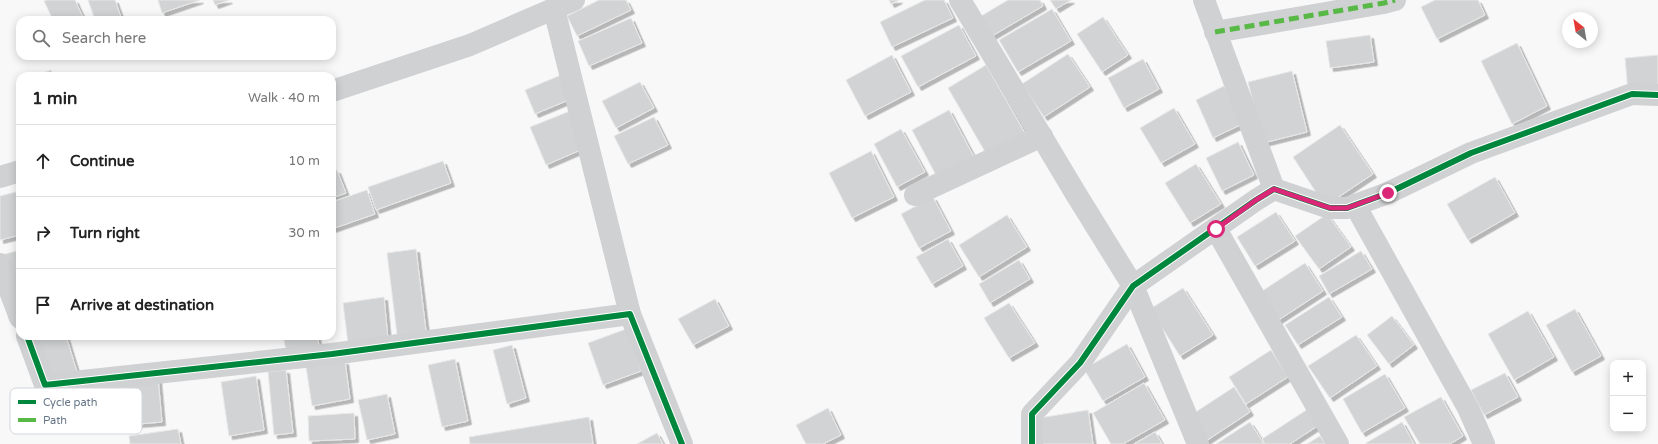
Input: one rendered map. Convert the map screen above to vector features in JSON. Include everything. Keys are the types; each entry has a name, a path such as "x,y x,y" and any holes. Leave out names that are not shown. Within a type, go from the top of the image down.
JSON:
{"street":[{"path":"336,90 470,45 574,0"},
{"path":"960,0 1133,286 1198,444"},
{"path":"1204,0 1274,189"},
{"path":"1216,32 1395,0"},
{"path":"554,9 630,314 682,444"},
{"path":"1274,189 1330,208 1347,208 1388,193 1471,153 1632,94 1658,95"},
{"path":"915,195 1042,136"},
{"path":"0,177 16,172"},
{"path":"1032,444 1032,414 1080,363 1133,286 1274,189"},
{"path":"1355,205 1468,408 1484,444"},
{"path":"1216,229 1338,444"},
{"path":"0,264 16,307"},
{"path":"28,340 45,385 330,345 630,314"}],"building":[{"path":"75,0 82,16 51,16 44,1"},
{"path":"88,0 115,0 121,16 94,16"},
{"path":"158,0 200,0 162,13"},
{"path":"213,0 229,0 215,5"},
{"path":"599,0 626,0 631,10 577,36 567,16"},
{"path":"889,0 899,0 891,4"},
{"path":"925,0 944,0 953,18 892,47 880,22"},
{"path":"1008,0 1040,0 1043,6 992,36 981,16"},
{"path":"1050,0 1071,0 1056,9"},
{"path":"1435,0 1478,0 1485,15 1437,39 1421,7"},
{"path":"1052,9 1071,41 1018,72 999,40"},
{"path":"1103,17 1128,55 1102,72 1077,34"},
{"path":"631,18 642,43 589,66 578,41"},
{"path":"959,25 976,56 918,87 901,56"},
{"path":"1370,35 1374,62 1330,68 1326,41"},
{"path":"1517,43 1547,106 1512,124 1481,61"},
{"path":"1068,54 1090,87 1044,117 1022,84"},
{"path":"892,55 911,92 865,116 846,80"},
{"path":"1658,55 1658,90 1628,92 1625,58"},
{"path":"1143,59 1159,89 1124,108 1108,78"},
{"path":"986,65 1026,135 988,157 948,88"},
{"path":"1292,71 1307,132 1263,143 1248,82"},
{"path":"561,75 571,99 535,114 525,90"},
{"path":"640,82 654,108 616,128 602,101"},
{"path":"1224,86 1242,124 1213,138 1196,100"},
{"path":"1174,108 1195,144 1161,163 1140,128"},
{"path":"949,110 975,159 938,179 912,130"},
{"path":"570,111 585,148 546,165 530,127"},
{"path":"654,117 668,145 628,164 614,136"},
{"path":"1340,125 1373,174 1325,206 1293,157"},
{"path":"901,129 925,172 897,187 874,144"},
{"path":"1238,142 1254,175 1222,191 1206,158"},
{"path":"871,151 894,197 852,218 829,173"},
{"path":"443,161 451,183 376,210 368,187"},
{"path":"1196,164 1221,204 1190,223 1165,183"},
{"path":"336,170 346,193 336,197"},
{"path":"1495,177 1515,213 1468,240 1447,204"},
{"path":"367,190 375,214 336,228 336,201"},
{"path":"16,192 16,236 0,240 0,196"},
{"path":"933,197 951,231 919,248 901,214"},
{"path":"1276,212 1295,241 1255,266 1237,237"},
{"path":"1327,214 1351,247 1319,269 1295,236"},
{"path":"1007,215 1027,247 979,277 959,245"},
{"path":"948,239 963,266 932,284 916,257"},
{"path":"416,249 426,331 397,335 387,253"},
{"path":"16,251 16,281 11,282 5,254"},
{"path":"1361,251 1372,269 1329,294 1319,276"},
{"path":"1019,260 1030,279 990,303 979,284"},
{"path":"1305,263 1323,291 1277,321 1259,293"},
{"path":"1183,288 1213,335 1180,356 1150,309"},
{"path":"384,297 388,339 348,344 343,303"},
{"path":"1329,297 1342,317 1298,345 1285,325"},
{"path":"715,299 729,326 693,345 678,319"},
{"path":"1009,303 1035,343 1009,358 984,318"},
{"path":"1575,309 1601,356 1572,372 1546,325"},
{"path":"1528,311 1554,357 1514,380 1488,334"},
{"path":"1392,316 1414,345 1389,364 1367,335"},
{"path":"626,329 641,371 603,385 588,343"},
{"path":"1356,335 1377,366 1330,398 1308,366"},
{"path":"32,340 67,340 77,372 45,383"},
{"path":"284,340 318,340 320,350 287,355"},
{"path":"1127,344 1145,377 1103,401 1084,369"},
{"path":"512,345 526,398 507,404 493,350"},
{"path":"1271,350 1288,377 1246,404 1229,377"},
{"path":"455,359 468,421 442,427 428,365"},
{"path":"345,361 350,399 312,406 306,367"},
{"path":"286,370 293,433 274,435 268,372"},
{"path":"1505,373 1518,397 1484,415 1471,390"},
{"path":"1385,374 1405,408 1362,433 1343,399"},
{"path":"256,376 264,430 229,436 221,382"},
{"path":"158,378 162,422 142,424 142,388 124,388 124,381"},
{"path":"1144,383 1165,420 1123,444 1111,444 1093,413"},
{"path":"1234,387 1250,412 1203,443 1188,417"},
{"path":"387,394 395,434 367,440 358,400"},
{"path":"1441,397 1463,436 1450,444 1420,444 1404,417"},
{"path":"828,408 841,435 823,444 806,444 796,425"},
{"path":"1308,409 1319,425 1290,444 1265,444 1262,439"},
{"path":"1088,410 1093,444 1037,444 1033,419"},
{"path":"354,413 355,439 309,441 308,416"},
{"path":"589,417 593,444 470,444 469,437"},
{"path":"1250,422 1264,444 1216,444"},
{"path":"1402,422 1414,444 1366,444 1366,443"},
{"path":"178,429 181,444 130,444 129,436"},
{"path":"1155,432 1162,444 1134,444"},
{"path":"657,433 663,444 637,444"},
{"path":"1320,436 1325,444 1307,444"}],"marked path":[{"path":"1215,32 1395,0"}],"cycle path":[{"path":"1032,444 1032,414 1080,363 1133,286 1274,189 1330,208 1347,208 1388,193 1471,153 1632,94 1658,95"},
{"path":"28,340 45,385 332,354 630,314 682,444"}],"route":[{"path":"1216,229 1274,189 1314,204 1330,208 1347,208 1388,193"}]}
